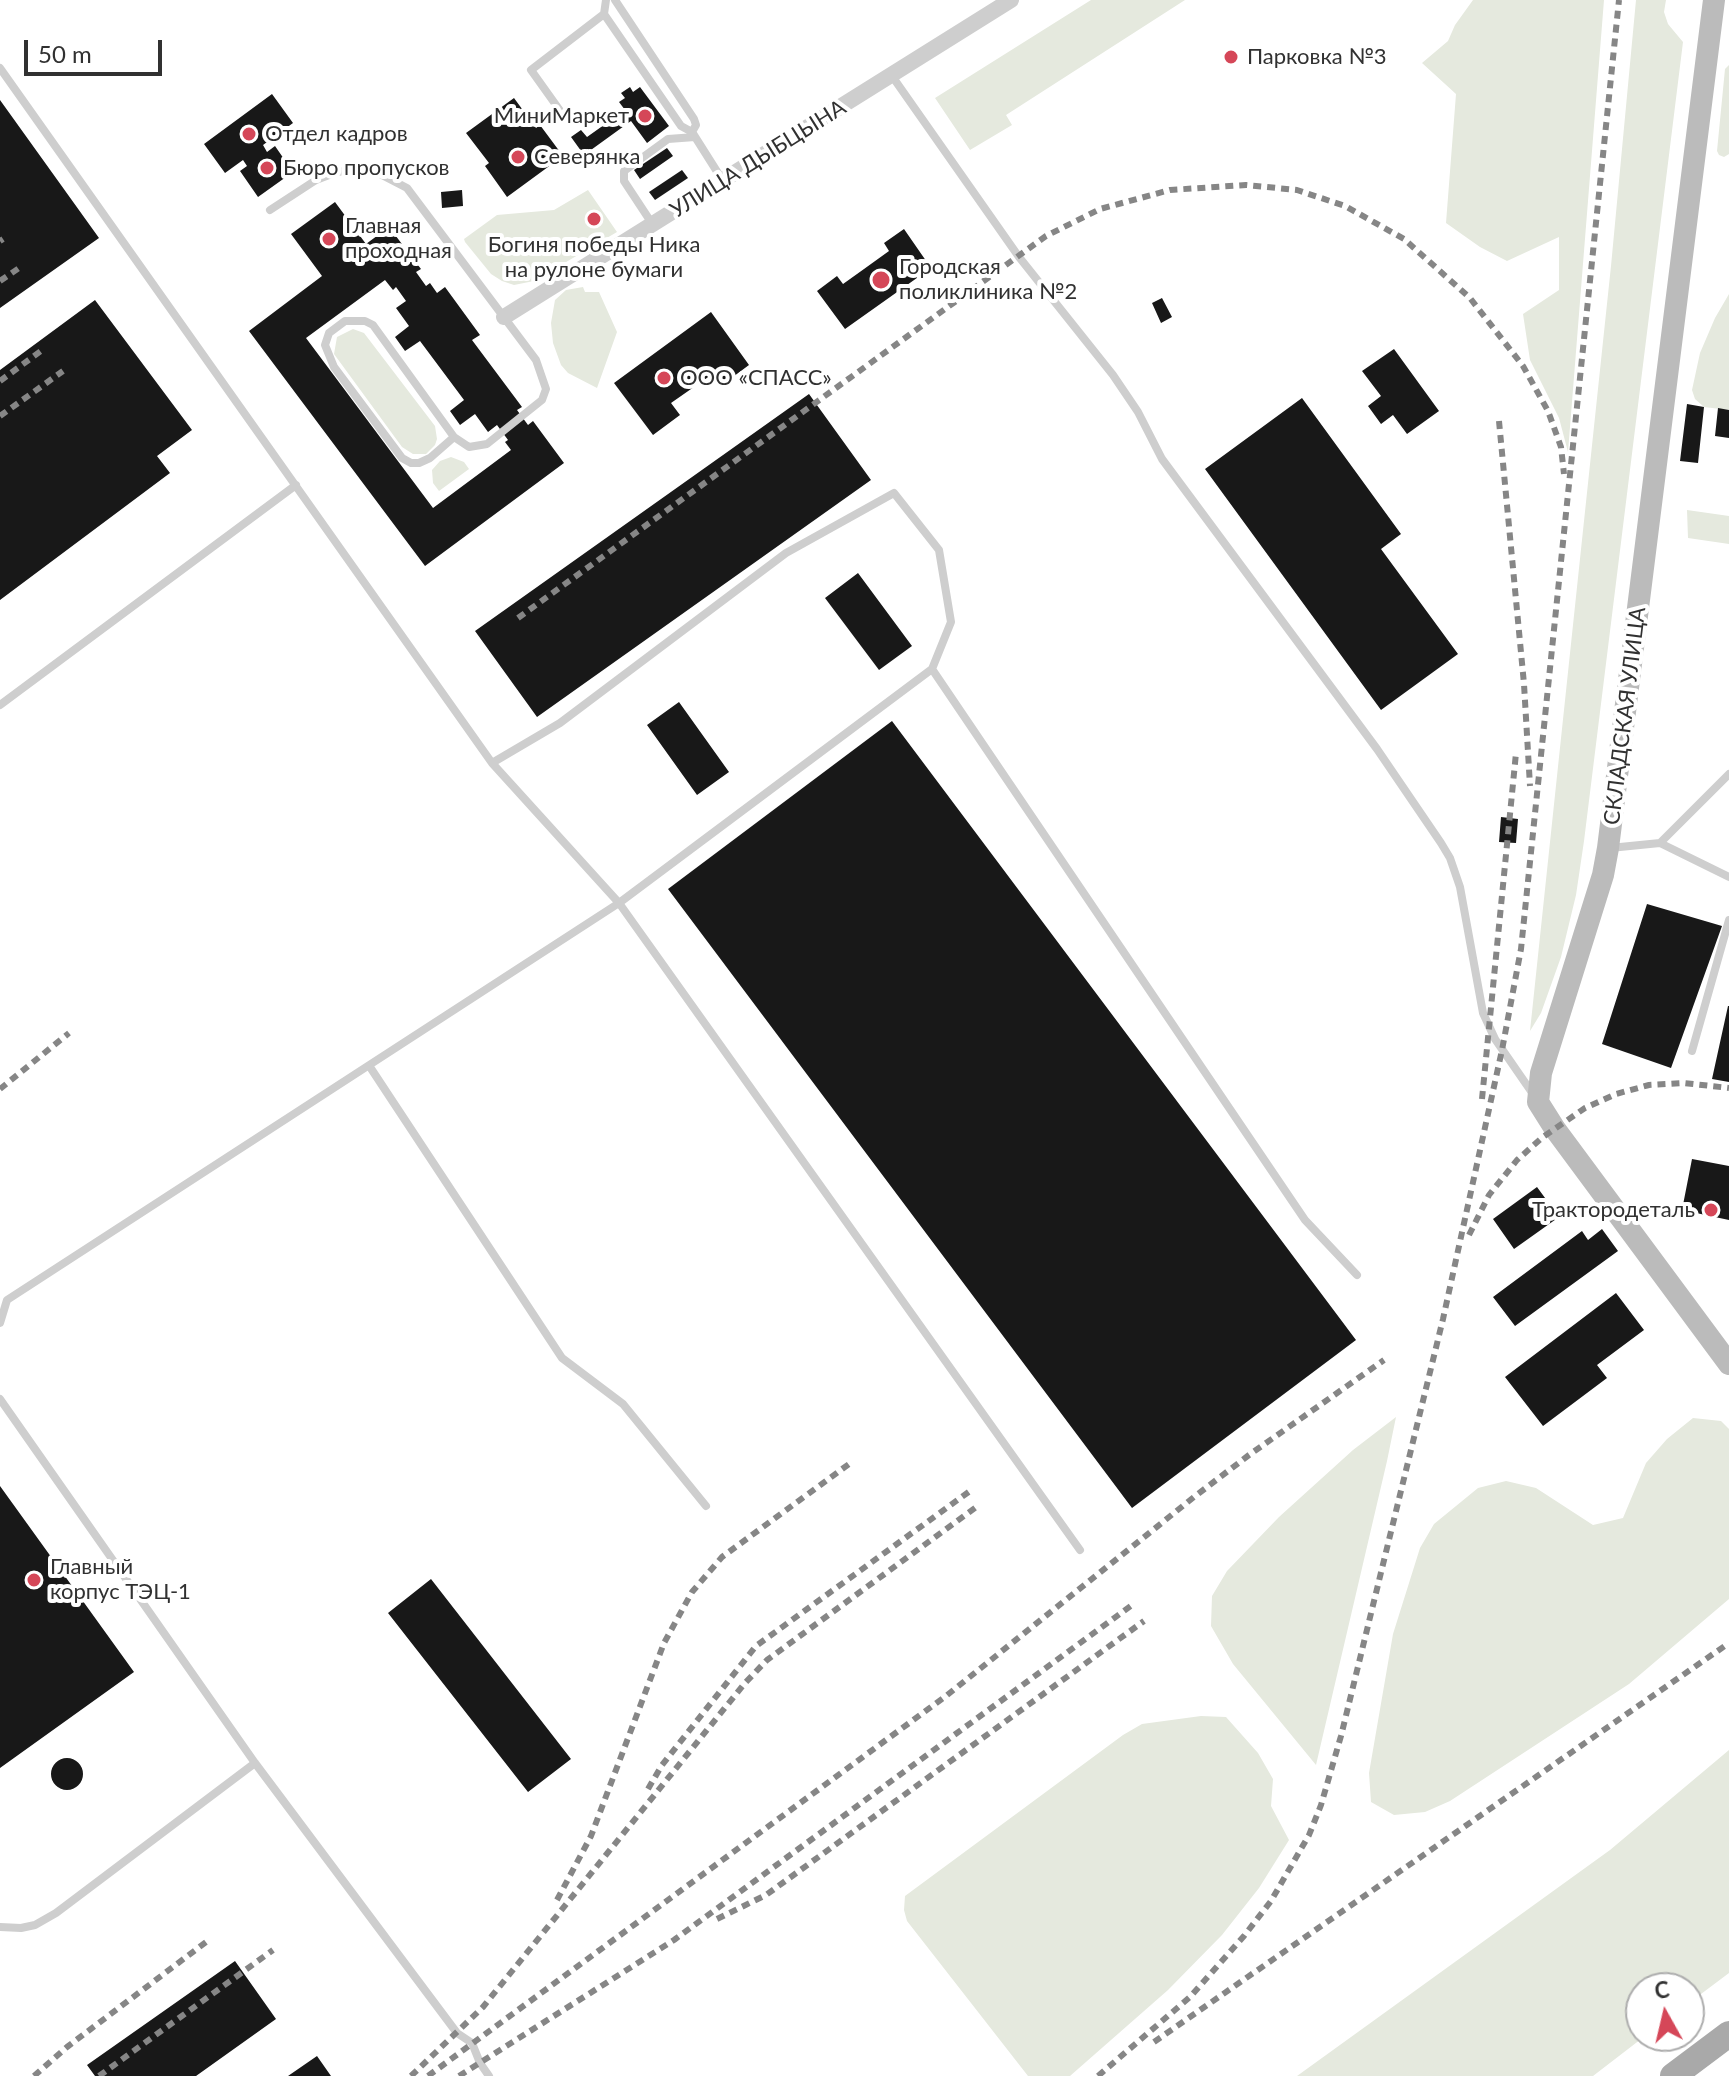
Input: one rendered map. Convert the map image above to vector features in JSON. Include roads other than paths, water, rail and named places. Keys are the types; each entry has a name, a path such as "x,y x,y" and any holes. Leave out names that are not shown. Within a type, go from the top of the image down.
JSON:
{"main road":[{"path":"1673,2076 1729,2034"}],"street":[{"name":"УЛИЦА ДЫБЦЫНА","path":"504,317 1011,0"},
{"name":"СКЛАДСКАЯ УЛИЦА","path":"1538,1102 1541,1073 1600,888 1608,848 1714,0"},
{"path":"1538,1102 1729,1364"}],"lane":[{"path":"606,0 604,14 681,126 694,135 723,181"},
{"path":"615,0 694,119 694,135"},
{"path":"561,112 531,70 604,14"},
{"path":"0,68 492,763 619,903 1080,1550"},
{"path":"892,76 1019,257 1113,375 1138,412 1162,459 1377,749 1441,843 1460,887 1483,1013 1502,1050 1538,1102"},
{"path":"653,225 624,181 624,171 668,139 694,135"},
{"path":"270,210 316,180 337,172 365,171 388,177 407,188 540,368 546,389 542,400 487,444 469,447 454,437 373,325 357,320 345,321 335,327 325,345 328,355 402,458 419,463 430,458 454,437"},
{"path":"0,705 296,485"},
{"path":"0,1323 7,1300 619,903 932,669 951,622 939,550 894,493 786,553 560,723 492,763"},
{"path":"932,669 1305,1220 1357,1275"},
{"path":"1660,843 1729,774"},
{"path":"1608,848 1660,843 1729,877"},
{"path":"1692,1051 1729,920"},
{"path":"370,1067 562,1358 623,1404 706,1506"},
{"path":"0,1399 255,1763 457,2033 472,2043 489,2076"},
{"path":"0,1927 35,1925 56,1913 255,1763"}],"railway":[{"path":"1098,2076 1190,1997 1271,1901 1309,1835 1341,1736 1443,1319 1521,949 1619,0"},
{"path":"518,618 1046,236 1100,209 1170,190 1246,185 1297,190 1345,206 1404,239 1470,298 1523,366 1548,411 1561,447 1564,474"},
{"path":"0,281 22,266"},
{"path":"0,381 45,348"},
{"path":"0,416 63,371"},
{"path":"1499,421 1524,684 1530,786"},
{"path":"1482,1099 1516,753"},
{"path":"0,1089 69,1033"},
{"path":"1469,1235 1489,1195 1517,1160 1543,1137 1585,1108 1616,1094 1649,1085 1684,1083 1729,1088"},
{"path":"428,2076 946,1696 1194,1497 1384,1360"},
{"path":"557,1900 591,1836 664,1643 692,1592 722,1557 849,1464"},
{"path":"648,1789 662,1765 756,1646 970,1491"},
{"path":"411,2076 483,2007 745,1683 767,1660 979,1505"},
{"path":"459,2076 674,1940 1132,1605"},
{"path":"717,1919 766,1895 1144,1621"},
{"path":"1154,2042 1729,1643"},
{"path":"34,2076 67,2047 210,1939"},
{"path":"99,2076 273,1950"}],"place":[{"name":"Парковка №3","path":"1231,57"},
{"name":"MиниMаркет","path":"645,116"},
{"name":"Отдел кадров","path":"249,134"},
{"name":"Северянка","path":"518,157"},
{"name":"Бюро пропусков","path":"267,168"},
{"name":"Богиня победы Ника на рулоне бумаги","path":"594,219"},
{"name":"Главная проходная","path":"329,239"},
{"name":"Городская поликлиника №2","path":"881,280"},
{"name":"ООО «СПАСС»","path":"664,378"},
{"name":"Трактородеталь","path":"1711,1210"},
{"name":"Главный корпус ТЭЦ-1","path":"34,1580"}]}
